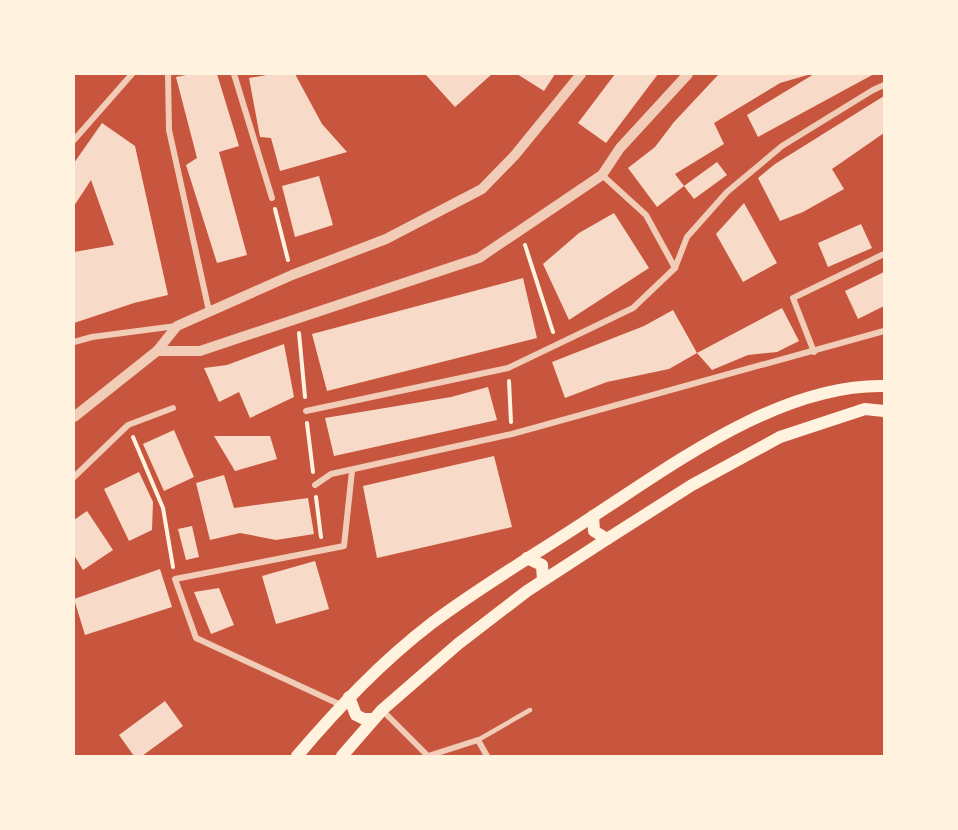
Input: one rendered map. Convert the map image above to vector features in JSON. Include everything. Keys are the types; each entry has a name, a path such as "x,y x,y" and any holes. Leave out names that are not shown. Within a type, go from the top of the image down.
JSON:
{"main road":[{"path":"297,756 345,701 432,623 680,458 772,410 857,385 885,386"},
{"path":"342,756 378,714 458,645 543,580 607,539 692,485 780,436 865,409 885,411"},
{"path":"593,516 594,531 607,539"},
{"path":"527,558 542,565 543,580"},
{"path":"345,701 356,715 364,719 378,714"}],"street":[{"path":"74,140 132,74"},
{"path":"168,74 169,130 209,311"},
{"path":"234,74 272,198"},
{"path":"74,342 92,337 177,326 292,275 386,239 482,189 515,155 581,74"},
{"path":"157,351 200,351 479,258 602,175 620,148 688,74"},
{"path":"306,411 508,368 633,308 675,268 687,237 727,192 782,146 873,90 885,85"},
{"path":"602,175 646,215 675,268"},
{"path":"814,352 793,298 885,254"},
{"path":"74,417 157,351 177,326"},
{"path":"315,485 331,474 512,434 885,331"},
{"path":"74,477 128,425 173,408"},
{"path":"345,701 196,638 175,579 344,546 352,471"},
{"path":"378,714 428,756 478,740 487,756"}],"lane":[{"path":"478,740 530,710"}],"path":[{"path":"272,198 292,275"},
{"path":"520,230 557,344"},
{"path":"508,368 512,434"},
{"path":"128,425 163,508 175,579"},
{"path":"315,485 321,527 320,551"}],"building":[{"path":"191,74 217,74 239,146 219,152 247,255 217,263 186,165 197,158 176,77"},
{"path":"272,74 295,74 322,124 347,152 280,171 271,138 260,137 249,78"},
{"path":"425,74 492,74 455,107"},
{"path":"517,74 555,74 544,91"},
{"path":"615,74 658,74 606,143 578,123"},
{"path":"719,74 811,74 780,83 714,123 724,144 675,174 684,186 657,207 628,168 655,147 674,122"},
{"path":"814,74 874,74 758,137 747,115"},
{"path":"884,96 884,133 832,169 844,189 803,212 780,221 758,178 775,164"},
{"path":"102,123 135,146 168,295 134,303 74,323 74,252 114,245 91,180 74,206 74,163"},
{"path":"717,162 727,175 694,199 684,186"},
{"path":"319,176 333,225 295,237 282,186"},
{"path":"744,203 777,263 743,282 716,234"},
{"path":"614,213 649,268 569,320 543,264 579,233"},
{"path":"861,224 872,248 828,267 818,243"},
{"path":"884,272 884,306 858,319 845,291"},
{"path":"523,278 537,338 327,391 312,334"},
{"path":"782,308 799,341 777,352 748,355 712,370 697,353"},
{"path":"673,310 697,353 669,369 607,382 565,398 552,362 644,326"},
{"path":"284,344 294,397 250,418 239,392 219,402 204,368 227,365"},
{"path":"488,387 497,420 334,456 325,418 451,397"},
{"path":"174,430 194,477 164,491 143,444"},
{"path":"214,436 270,436 277,459 235,471"},
{"path":"494,456 512,527 377,558 363,486"},
{"path":"139,472 153,502 152,530 129,541 104,489"},
{"path":"224,475 234,508 308,498 314,534 276,540 240,533 210,540 196,483"},
{"path":"87,511 113,550 83,570 74,555 74,520"},
{"path":"192,526 199,557 186,560 178,529"},
{"path":"315,561 329,609 276,624 262,576"},
{"path":"160,569 172,607 85,635 74,599"},
{"path":"219,588 234,625 211,634 194,592"},
{"path":"165,701 183,726 142,756 134,756 119,735"}]}
